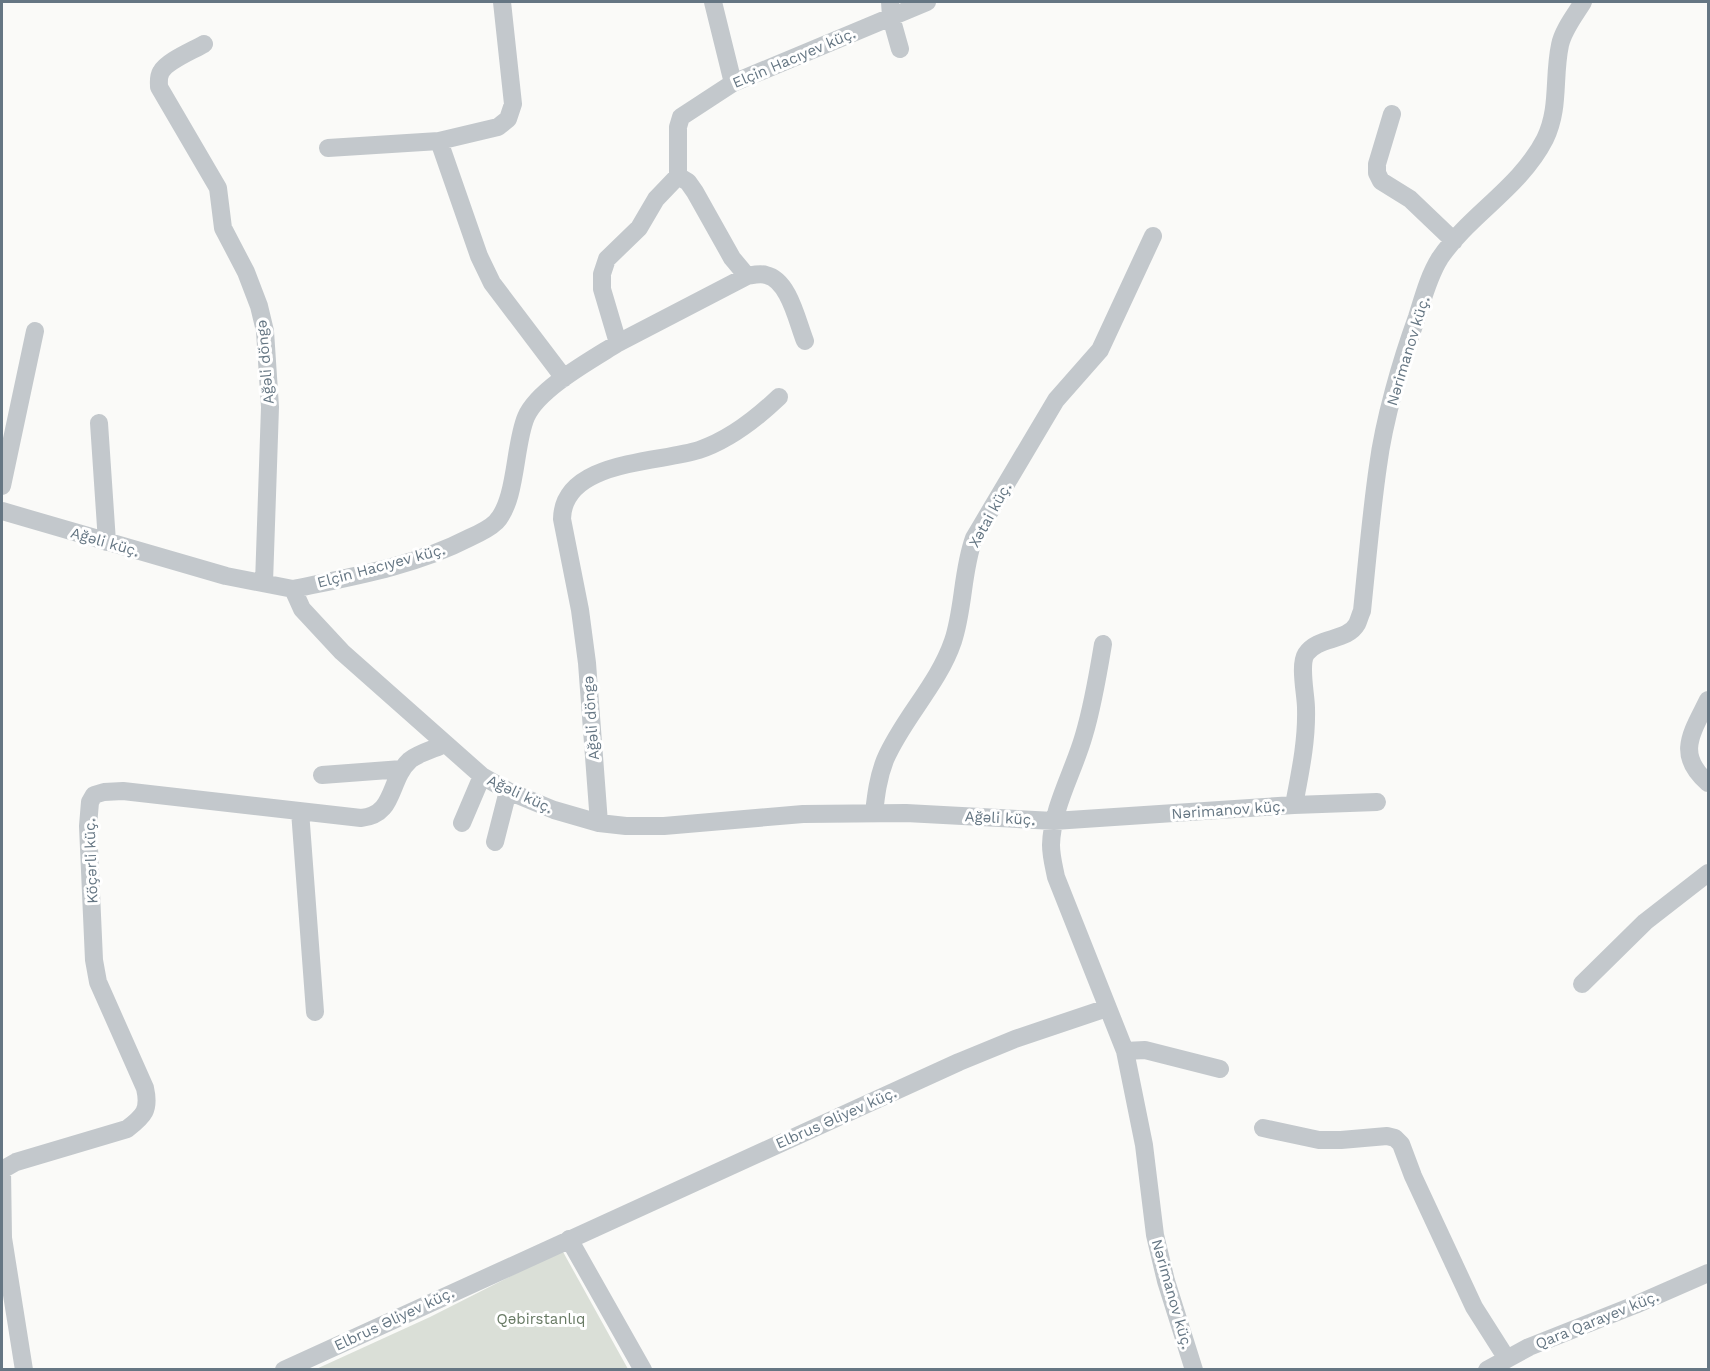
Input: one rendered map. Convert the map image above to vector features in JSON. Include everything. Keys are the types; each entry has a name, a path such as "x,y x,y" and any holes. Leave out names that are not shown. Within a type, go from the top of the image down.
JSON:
{"street":[{"path":"328,148 440,141 498,127 508,119 513,104 502,2"},
{"path":"714,2 733,83"},
{"name":"Elçin Hacıyev küç.","path":"678,176 678,127 681,117 733,83 890,9 927,2"},
{"name":"Nərimanov küç.","path":"1194,1370 1166,1281 1155,1235 1144,1145 1125,1051 1056,878 1051,846 1054,821 1294,805 1305,742 1303,661 1307,652 1318,644 1350,632 1357,625 1362,611 1378,464 1388,416 1411,334 1431,278 1440,259 1454,241 1506,190 1528,165 1544,140 1554,116 1560,43 1583,2"},
{"path":"890,9 900,49"},
{"name":"Ağəli döngə","path":"204,44 161,71 159,87 218,188 223,228 246,272 259,306 265,332 270,407 264,583"},
{"path":"1392,114 1377,164 1377,173 1381,181 1410,199 1454,241"},
{"path":"440,141 479,256 492,283 564,378"},
{"path":"618,343 602,289 602,274 607,259 639,228 656,199 678,176 688,182 695,192 732,258 747,276 764,274 775,278 785,288 805,341"},
{"name":"Xətai küç.","path":"874,813 877,785 886,759 943,667 953,640 968,554 974,538 1056,400 1100,350 1153,236"},
{"name":"Elçin Hacıyev küç.","path":"293,589 338,580 422,557 456,545 483,531 496,522 505,509 526,418 537,400 564,378 618,343 747,276"},
{"path":"2,486 35,332"},
{"name":"Ağəli döngə","path":"599,823 587,663 562,509 569,493 582,482 608,470 701,449 726,437 763,412 779,397"},
{"path":"99,423 107,542"},
{"name":"Ağəli küç.","path":"2,512 226,576 293,589 302,609 342,652 482,776 508,791 554,810 599,823 626,826 664,826 764,816 874,813 1054,821"},
{"path":"1054,821 1084,736 1096,689 1103,644"},
{"path":"1708,700 1695,727 1688,749 1691,764 1708,783"},
{"name":"Köçərli küç.","path":"2,1170 16,1162 127,1129 142,1117 148,1102 145,1088 98,982 94,960 88,826 90,802 94,795 123,791 361,818 372,817 383,810 402,769 412,758 445,744"},
{"path":"322,775 402,769"},
{"path":"462,823 482,776"},
{"path":"495,842 508,791"},
{"path":"1294,805 1377,802"},
{"path":"300,811 315,1012"},
{"path":"1582,984 1645,922 1708,873"},
{"name":"Elbrus Əliyev küç.","path":"284,1370 959,1062 1015,1039 1107,1008"},
{"path":"1125,1051 1145,1050 1220,1069"},
{"path":"1263,1128 1319,1140 1395,1138 1401,1144 1413,1176 1474,1307 1507,1359"},
{"path":"2,1170 3,1238 24,1370"},
{"path":"569,1239 643,1370"},
{"name":"Qara Qarayev küç.","path":"1487,1370 1539,1343 1708,1273"}],"green space":[{"name":"Qəbirstanlıq","path":"562,1250 628,1369 314,1370 430,1317"}]}
